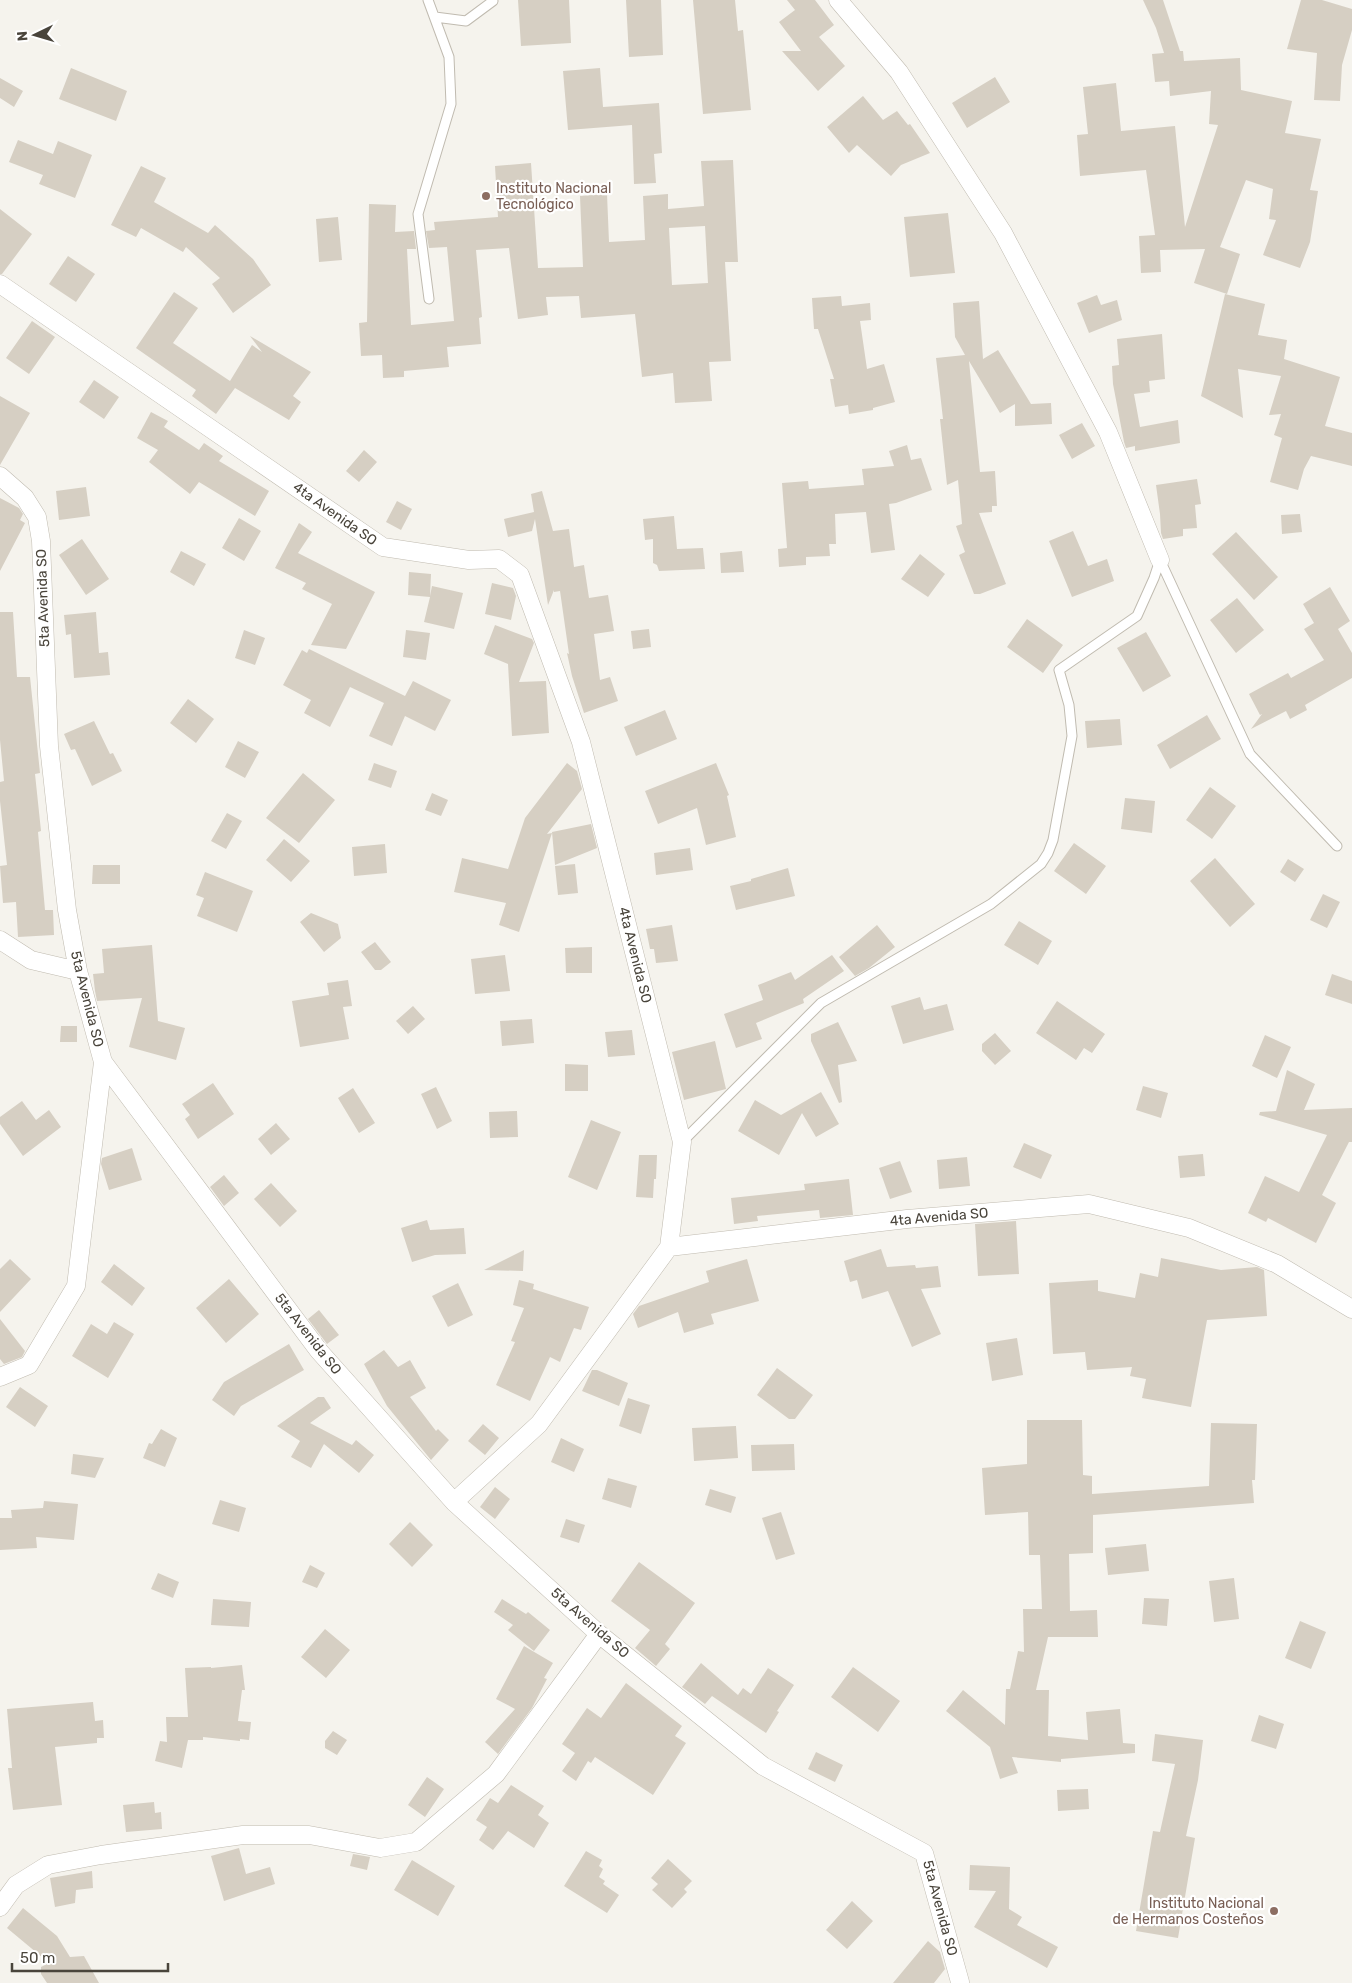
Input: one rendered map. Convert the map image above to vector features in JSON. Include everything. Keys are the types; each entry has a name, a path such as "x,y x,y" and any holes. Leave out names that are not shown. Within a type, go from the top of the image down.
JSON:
{"street":[{"path":"838,0 899,72 1003,233 1108,432 1160,560"},
{"name":"4ta Avenida SO","path":"0,284 383,547 470,560 499,559 520,575 581,742 682,1142 668,1247 907,1219 1089,1204 1189,1228 1277,1264 1352,1309"},
{"name":"5ta Avenida SO","path":"0,476 25,498 37,517 41,541 49,746 67,910 78,971 104,1062 319,1351 454,1502 599,1634 763,1766 924,1853 960,1982"},
{"path":"0,940 31,960 78,971"},
{"path":"0,1377 29,1365 76,1286 104,1062"},
{"path":"454,1502 539,1424 668,1247"},
{"path":"0,1907 16,1886 48,1865 101,1855 243,1835 309,1835 380,1848 416,1842 496,1774 599,1634"}],"lane":[{"path":"428,0 450,57 451,104 418,214 429,298"},
{"path":"435,18 466,20 493,1"},
{"path":"1160,560 1250,754 1337,846"},
{"path":"682,1142 821,1003 991,904 1041,864 1053,840 1072,736 1069,705 1059,670 1137,616 1160,560"}],"building":[{"path":"518,0 569,0 571,43 521,46"},
{"path":"626,0 661,0 663,55 629,57"},
{"path":"693,0 735,0 738,31 743,30 751,110 703,114"},
{"path":"787,0 815,0 834,25 819,37 845,66 818,91 782,51 801,51 779,22 795,10"},
{"path":"1143,0 1163,0 1180,51 1183,51 1184,61 1240,58 1241,90 1292,101 1285,133 1321,139 1310,190 1318,191 1310,242 1300,268 1263,255 1276,220 1269,219 1273,189 1246,180 1220,247 1240,254 1227,294 1194,283 1205,249 1160,250 1161,272 1141,273 1139,236 1155,235 1146,170 1080,176 1077,135 1088,134 1083,87 1116,83 1121,131 1175,126 1185,227 1218,125 1209,124 1211,91 1170,96 1169,81 1155,82 1152,54 1164,53 1156,28"},
{"path":"1301,0 1322,0 1352,9 1352,30 1342,65 1340,101 1314,100 1317,53 1287,49"},
{"path":"71,68 127,91 116,121 59,99"},
{"path":"600,68 603,107 659,103 662,153 654,154 656,183 634,184 632,125 568,130 563,71"},
{"path":"995,77 1010,102 967,128 952,103"},
{"path":"0,78 23,91 14,107 0,98"},
{"path":"863,96 883,120 897,111 908,125 910,124 930,153 901,165 891,176 857,145 849,153 827,127"},
{"path":"18,140 53,154 58,141 92,155 75,198 39,184 43,175 9,162"},
{"path":"733,160 738,262 725,262 731,361 709,362 712,401 675,403 673,373 642,377 635,314 581,318 579,296 546,297 548,315 518,319 509,248 476,250 482,317 479,318 481,344 447,347 449,367 404,371 404,377 383,378 382,355 361,356 359,323 367,322 369,204 396,205 395,232 414,231 416,249 407,249 411,325 454,321 447,247 429,248 426,231 435,230 434,222 498,217 495,166 531,163 538,268 583,267 580,196 607,194 609,242 645,240 643,196 668,194 668,209 704,206 701,161","holes":["705,226 708,283 672,285 669,228"]},
{"path":"141,166 166,178 154,202 208,233 215,225 253,259 271,285 233,313 212,284 220,278 186,247 183,252 141,228 136,237 111,225"},
{"path":"0,209 32,234 2,274 0,274"},
{"path":"948,213 955,273 910,277 904,217"},
{"path":"338,217 342,260 319,262 316,219"},
{"path":"68,256 95,274 76,302 49,284"},
{"path":"174,292 198,308 173,343 230,381 252,345 262,352 250,336 311,372 293,396 301,402 289,420 235,388 216,414 192,396 196,390 136,348"},
{"path":"1225,294 1265,304 1258,335 1287,340 1284,359 1340,377 1325,426 1352,433 1352,466 1311,456 1304,469 1298,490 1270,482 1282,438 1274,435 1281,414 1269,415 1281,376 1238,369 1243,418 1201,396"},
{"path":"1097,295 1101,305 1117,300 1122,320 1089,333 1077,303"},
{"path":"841,296 842,306 870,303 871,320 860,321 867,369 884,364 895,402 873,408 873,410 849,414 848,405 835,407 830,379 834,379 818,329 814,329 812,298"},
{"path":"979,301 983,359 998,350 1031,404 1051,403 1052,424 1015,426 1015,404 1000,413 969,361 980,472 995,471 997,506 992,506 992,512 979,513 1006,584 980,594 974,594 959,555 965,552 956,526 962,524 958,480 947,485 940,419 943,419 936,358 965,355 955,337 953,303"},
{"path":"32,321 55,337 29,374 6,358"},
{"path":"1162,334 1165,379 1149,381 1150,392 1134,394 1140,427 1178,420 1180,443 1135,451 1135,446 1126,448 1124,442 1113,384 1112,366 1119,365 1117,339"},
{"path":"94,380 119,397 104,419 79,402"},
{"path":"0,396 30,413 0,465"},
{"path":"151,412 168,421 164,427 199,450 204,443 223,456 219,461 269,491 255,516 199,482 190,494 149,462 158,450 137,438"},
{"path":"1082,423 1095,446 1072,459 1059,435"},
{"path":"907,445 911,460 921,458 932,490 889,504 895,550 871,553 866,512 835,514 836,544 829,544 830,556 806,557 806,565 779,567 778,549 787,548 782,483 808,481 809,489 864,485 862,469 894,466 889,451"},
{"path":"364,450 377,462 359,482 346,471"},
{"path":"1197,479 1201,504 1195,505 1197,528 1183,529 1183,536 1163,539 1156,485"},
{"path":"86,487 90,516 59,520 56,491"},
{"path":"542,491 553,531 569,529 574,567 584,565 589,598 608,595 614,631 594,634 600,680 610,677 618,701 584,713 567,653 569,654 560,591 554,592 554,590 548,605 535,519 532,531 508,537 504,519 534,512 531,494"},
{"path":"0,498 19,508 23,514 20,520 25,523 0,571"},
{"path":"397,501 412,509 401,530 386,522"},
{"path":"1300,514 1302,532 1282,534 1281,515"},
{"path":"674,516 677,549 703,548 705,569 659,571 657,565 653,563 653,539 645,540 643,519"},
{"path":"239,518 261,531 244,561 222,548"},
{"path":"299,523 312,532 298,553 375,592 346,649 311,645 332,604 302,589 306,583 275,568"},
{"path":"1073,531 1088,566 1107,559 1114,581 1072,597 1049,541"},
{"path":"1236,532 1278,577 1254,600 1212,554"},
{"path":"82,539 109,579 86,595 59,555"},
{"path":"181,551 206,564 194,586 170,572"},
{"path":"742,551 744,572 721,573 720,553"},
{"path":"920,554 945,574 928,597 901,579"},
{"path":"409,572 431,574 430,596 432,586 463,593 454,629 424,622 430,597 408,595"},
{"path":"492,583 513,588 516,596 511,620 485,614"},
{"path":"1330,587 1350,621 1338,629 1352,653 1352,678 1305,705 1307,710 1290,719 1286,711 1251,729 1262,714 1260,715 1249,694 1288,673 1291,678 1324,660 1304,629 1314,623 1303,604"},
{"path":"1237,598 1264,630 1236,653 1210,620"},
{"path":"0,612 13,612 17,677 30,677 40,773 35,774 41,831 38,832 45,910 53,910 54,935 18,937 16,902 3,903 0,866 7,865 0,801 0,782 4,781 0,740"},
{"path":"96,612 99,653 108,652 110,675 74,678 71,634 66,635 64,615"},
{"path":"1027,619 1063,645 1043,673 1007,647"},
{"path":"495,625 532,639 534,643 519,682 546,681 549,733 512,736 508,664 484,654"},
{"path":"649,629 651,647 633,649 631,631"},
{"path":"244,630 265,638 255,665 235,658"},
{"path":"406,630 430,633 426,660 403,657"},
{"path":"1146,632 1171,676 1143,692 1117,648"},
{"path":"309,649 405,696 413,681 451,700 435,731 405,716 392,746 369,736 384,703 350,687 330,727 304,713 311,700 283,685 302,650 307,653"},
{"path":"188,699 214,719 196,743 170,723"},
{"path":"665,710 677,739 636,756 624,727"},
{"path":"1207,715 1221,739 1170,769 1157,745"},
{"path":"1120,719 1122,745 1087,748 1085,721"},
{"path":"94,721 110,754 113,753 122,771 92,786 75,749 71,750 64,734"},
{"path":"238,741 259,752 245,778 225,767"},
{"path":"374,763 397,771 391,788 368,780"},
{"path":"567,763 577,771 582,789 547,834 552,833 519,932 499,925 506,903 454,892 462,858 508,869 525,818"},
{"path":"716,763 729,795 727,796 736,837 706,845 697,808 658,824 645,791"},
{"path":"303,773 335,800 299,843 266,818"},
{"path":"1210,787 1236,806 1212,839 1186,820"},
{"path":"432,793 448,800 441,816 425,810"},
{"path":"1125,798 1155,801 1152,833 1121,829"},
{"path":"227,813 242,821 226,849 211,841"},
{"path":"591,824 597,848 555,865 552,832"},
{"path":"284,839 310,861 291,882 266,860"},
{"path":"1074,843 1106,866 1086,894 1054,871"},
{"path":"385,844 387,873 354,876 352,847"},
{"path":"690,848 693,870 656,875 654,853"},
{"path":"1215,858 1255,904 1230,927 1190,881"},
{"path":"1288,859 1304,869 1295,882 1280,872"},
{"path":"575,864 578,893 558,895 555,866"},
{"path":"93,865 120,865 120,884 92,884"},
{"path":"788,868 795,896 736,910 730,886"},
{"path":"205,872 253,891 237,932 197,916 204,898 196,895"},
{"path":"1323,894 1340,902 1327,928 1310,920"},
{"path":"311,913 338,924 341,938 324,952 300,922"},
{"path":"1019,921 1052,941 1038,965 1004,945"},
{"path":"672,925 678,961 656,963 654,949 650,949 646,929"},
{"path":"877,925 895,947 869,968 855,976 839,957"},
{"path":"375,942 391,962 381,970 375,970 361,952"},
{"path":"152,945 158,1021 185,1028 176,1060 129,1047 142,998 97,1001 93,974 104,973 102,949"},
{"path":"592,947 592,973 566,973 565,948"},
{"path":"505,955 510,991 475,994 471,959"},
{"path":"832,955 844,971 803,999 804,1003 756,1023 762,1039 736,1048 724,1014 763,1000 758,985 791,972 795,980"},
{"path":"1332,974 1352,981 1352,1004 1325,995"},
{"path":"348,980 352,1006 343,1007 349,1039 300,1047 292,1001 329,995 327,983"},
{"path":"920,997 924,1010 947,1004 954,1030 903,1044 891,1006"},
{"path":"1057,1001 1105,1034 1092,1053 1084,1048 1076,1060 1036,1033"},
{"path":"413,1006 425,1019 408,1034 396,1021"},
{"path":"532,1019 534,1043 502,1046 500,1021"},
{"path":"838,1022 857,1061 838,1065 842,1102 839,1103 811,1041 811,1034"},
{"path":"61,1026 77,1026 77,1042 60,1042"},
{"path":"632,1030 635,1055 608,1057 605,1032"},
{"path":"995,1033 1011,1051 995,1065 982,1051 982,1044"},
{"path":"1265,1035 1291,1047 1277,1078 1252,1066"},
{"path":"715,1041 726,1089 684,1100 672,1052"},
{"path":"565,1064 588,1065 588,1091 565,1091"},
{"path":"1287,1070 1315,1084 1304,1110 1352,1108 1352,1142 1349,1142 1322,1195 1336,1203 1316,1243 1268,1218 1266,1222 1248,1213 1265,1176 1299,1192 1327,1135 1259,1115 1260,1112 1276,1111"},
{"path":"213,1083 234,1114 198,1139 185,1119 190,1115 182,1104"},
{"path":"1143,1086 1168,1093 1161,1118 1136,1110"},
{"path":"436,1087 452,1121 437,1129 421,1094"},
{"path":"353,1088 375,1123 359,1133 338,1098"},
{"path":"821,1092 839,1124 816,1137 802,1113 779,1155 738,1131 755,1100 781,1115"},
{"path":"22,1101 36,1120 49,1110 61,1127 23,1156 0,1124 0,1117"},
{"path":"517,1111 518,1137 490,1138 489,1112"},
{"path":"591,1120 621,1132 597,1190 568,1177"},
{"path":"276,1123 290,1139 271,1155 258,1139"},
{"path":"1024,1143 1052,1155 1041,1179 1013,1167"},
{"path":"132,1148 142,1180 109,1190 101,1164 102,1158"},
{"path":"1203,1154 1205,1176 1180,1178 1178,1156"},
{"path":"639,1155 657,1155 653,1198 636,1197"},
{"path":"967,1157 970,1186 939,1189 937,1160"},
{"path":"900,1161 912,1192 890,1199 879,1168"},
{"path":"224,1175 239,1193 224,1206 210,1187"},
{"path":"849,1179 853,1215 820,1218 819,1210 757,1216 758,1221 734,1224 731,1198 805,1190 804,1184"},
{"path":"271,1183 297,1211 280,1227 254,1199"},
{"path":"427,1220 430,1230 464,1228 466,1254 435,1255 412,1262 401,1228"},
{"path":"1016,1221 1019,1274 978,1276 975,1224"},
{"path":"881,1249 887,1267 915,1265 916,1268 938,1266 941,1287 921,1289 941,1334 912,1347 888,1291 862,1299 857,1280 850,1282 844,1261"},
{"path":"524,1250 523,1271 484,1270"},
{"path":"1161,1258 1221,1270 1257,1267 1264,1270 1267,1316 1207,1320 1191,1407 1142,1398 1146,1379 1130,1376 1132,1367 1087,1370 1085,1352 1053,1354 1049,1283 1098,1280 1098,1291 1135,1298 1140,1273 1158,1277"},
{"path":"10,1259 31,1279 0,1312 0,1269"},
{"path":"747,1259 759,1301 711,1314 714,1324 684,1333 678,1312 638,1328 633,1314 639,1306 709,1282 706,1271"},
{"path":"114,1264 145,1288 132,1306 101,1282"},
{"path":"229,1279 259,1314 226,1343 196,1308"},
{"path":"519,1280 534,1284 533,1289 589,1307 581,1330 574,1328 560,1362 550,1357 530,1401 496,1385 515,1342 511,1341 524,1308 513,1305"},
{"path":"458,1283 473,1315 448,1327 432,1296"},
{"path":"319,1310 339,1335 327,1344 308,1319"},
{"path":"0,1319 25,1351 22,1357 4,1364 0,1359"},
{"path":"114,1322 134,1334 108,1378 72,1356 91,1324 107,1334"},
{"path":"1017,1338 1023,1375 992,1381 986,1343"},
{"path":"289,1344 304,1370 241,1406 234,1416 212,1400 224,1382"},
{"path":"384,1350 398,1367 410,1360 426,1388 410,1397 436,1431 438,1429 449,1440 431,1460 387,1406 364,1364"},
{"path":"777,1368 813,1395 795,1419 789,1419 757,1395"},
{"path":"592,1370 597,1370 628,1383 619,1406 582,1391"},
{"path":"20,1387 48,1406 35,1427 6,1407"},
{"path":"318,1397 324,1397 331,1408 310,1423 352,1445 356,1440 374,1455 359,1473 324,1444 311,1468 291,1457 300,1441 277,1426"},
{"path":"628,1398 650,1405 641,1434 619,1426"},
{"path":"1027,1420 1082,1420 1083,1475 1092,1476 1092,1494 1209,1486 1211,1423 1257,1424 1255,1480 1252,1480 1254,1503 1093,1515 1093,1553 1069,1554 1070,1611 1097,1610 1098,1637 1048,1637 1036,1690 1049,1690 1048,1736 1088,1740 1086,1712 1120,1709 1123,1743 1135,1744 1135,1753 1061,1759 1061,1762 1012,1757 1018,1773 1000,1779 990,1747 946,1711 963,1690 1005,1725 1006,1689 1010,1689 1018,1651 1024,1652 1023,1609 1042,1609 1040,1555 1029,1555 1028,1512 985,1515 982,1468 1027,1464"},
{"path":"483,1424 499,1438 485,1455 468,1441"},
{"path":"736,1426 738,1458 694,1461 692,1428"},
{"path":"161,1429 177,1438 165,1467 143,1458 149,1443 152,1444"},
{"path":"561,1438 584,1449 574,1472 551,1462"},
{"path":"794,1444 795,1470 752,1471 751,1445"},
{"path":"73,1454 104,1458 95,1478 71,1474"},
{"path":"608,1478 637,1486 631,1508 602,1499"},
{"path":"495,1487 510,1499 495,1519 480,1507"},
{"path":"710,1489 736,1497 731,1513 705,1505"},
{"path":"220,1500 246,1508 239,1532 212,1524"},
{"path":"44,1501 78,1504 74,1540 36,1537 37,1548 0,1550 0,1518 12,1518 11,1510 43,1508"},
{"path":"781,1512 795,1554 776,1560 762,1518"},
{"path":"566,1519 585,1525 579,1543 560,1537"},
{"path":"410,1522 433,1545 412,1567 389,1544"},
{"path":"1146,1544 1149,1571 1108,1575 1105,1548"},
{"path":"639,1562 695,1603 665,1644 670,1649 656,1666 635,1648 650,1630 611,1601"},
{"path":"310,1565 325,1573 317,1588 302,1582"},
{"path":"158,1573 179,1582 173,1598 151,1589"},
{"path":"1234,1578 1239,1619 1214,1622 1209,1581"},
{"path":"1144,1598 1169,1599 1167,1626 1142,1624"},
{"path":"213,1599 251,1602 249,1627 211,1625"},
{"path":"502,1599 526,1614 528,1612 550,1630 534,1651 508,1630 513,1625 494,1612"},
{"path":"1300,1621 1326,1632 1311,1669 1285,1658"},
{"path":"325,1629 350,1650 326,1678 301,1657"},
{"path":"524,1646 553,1663 544,1678 547,1679 532,1708 498,1754 485,1742 515,1709 496,1699"},
{"path":"701,1663 738,1695 743,1688 751,1694 768,1668 794,1685 777,1711 779,1712 766,1733 712,1696 705,1704 682,1687"},
{"path":"242,1665 245,1690 242,1690 238,1721 251,1722 249,1740 240,1739 240,1741 203,1737 203,1740 188,1740 182,1768 155,1761 160,1741 167,1742 166,1717 188,1717 185,1668"},
{"path":"853,1667 900,1701 878,1732 831,1697"},
{"path":"626,1683 682,1726 675,1736 686,1743 653,1795 595,1757 591,1763 588,1761 576,1781 562,1771 575,1753 562,1744 587,1708 601,1718"},
{"path":"93,1702 95,1721 103,1720 104,1738 97,1738 97,1743 55,1747 62,1805 13,1810 8,1768 12,1768 7,1709"},
{"path":"1259,1715 1284,1724 1276,1749 1251,1741"},
{"path":"333,1731 347,1740 337,1755 325,1748 325,1741"},
{"path":"1155,1734 1203,1740 1198,1780 1186,1836 1195,1838 1178,1938 1136,1931 1153,1831 1160,1832 1175,1764 1152,1761"},
{"path":"816,1752 843,1765 835,1782 808,1769"},
{"path":"427,1777 444,1789 425,1817 408,1805"},
{"path":"511,1785 544,1806 538,1815 549,1823 534,1848 508,1831 493,1850 479,1840 487,1827 476,1820 490,1798 498,1803"},
{"path":"1088,1789 1089,1809 1058,1811 1057,1790"},
{"path":"154,1802 155,1813 161,1812 162,1829 126,1832 123,1805"},
{"path":"239,1848 246,1874 270,1867 275,1884 224,1901 211,1856"},
{"path":"586,1851 602,1860 599,1866 603,1869 599,1877 605,1881 603,1884 619,1895 607,1913 564,1886"},
{"path":"353,1854 370,1857 367,1870 350,1866"},
{"path":"668,1859 692,1881 684,1889 687,1892 672,1908 652,1890 658,1884 651,1878"},
{"path":"412,1860 455,1886 438,1916 394,1890"},
{"path":"970,1865 1010,1867 1009,1909 1022,1917 1017,1925 1058,1947 1047,1968 974,1927 996,1891 969,1890"},
{"path":"92,1871 93,1888 76,1890 75,1903 55,1907 50,1878"},
{"path":"852,1901 873,1921 847,1949 826,1930"},
{"path":"23,1908 57,1936 70,1957 84,1956 99,1983 47,1983 41,1974 41,1967 49,1963 7,1928"},
{"path":"928,1941 940,1952 945,1969 934,1983 893,1983"}],"place":[{"name":"Instituto Nacional Tecnológico","path":"486,196"},
{"name":"Instituto Nacional de Hermanos Costeños","path":"1274,1911"}]}
